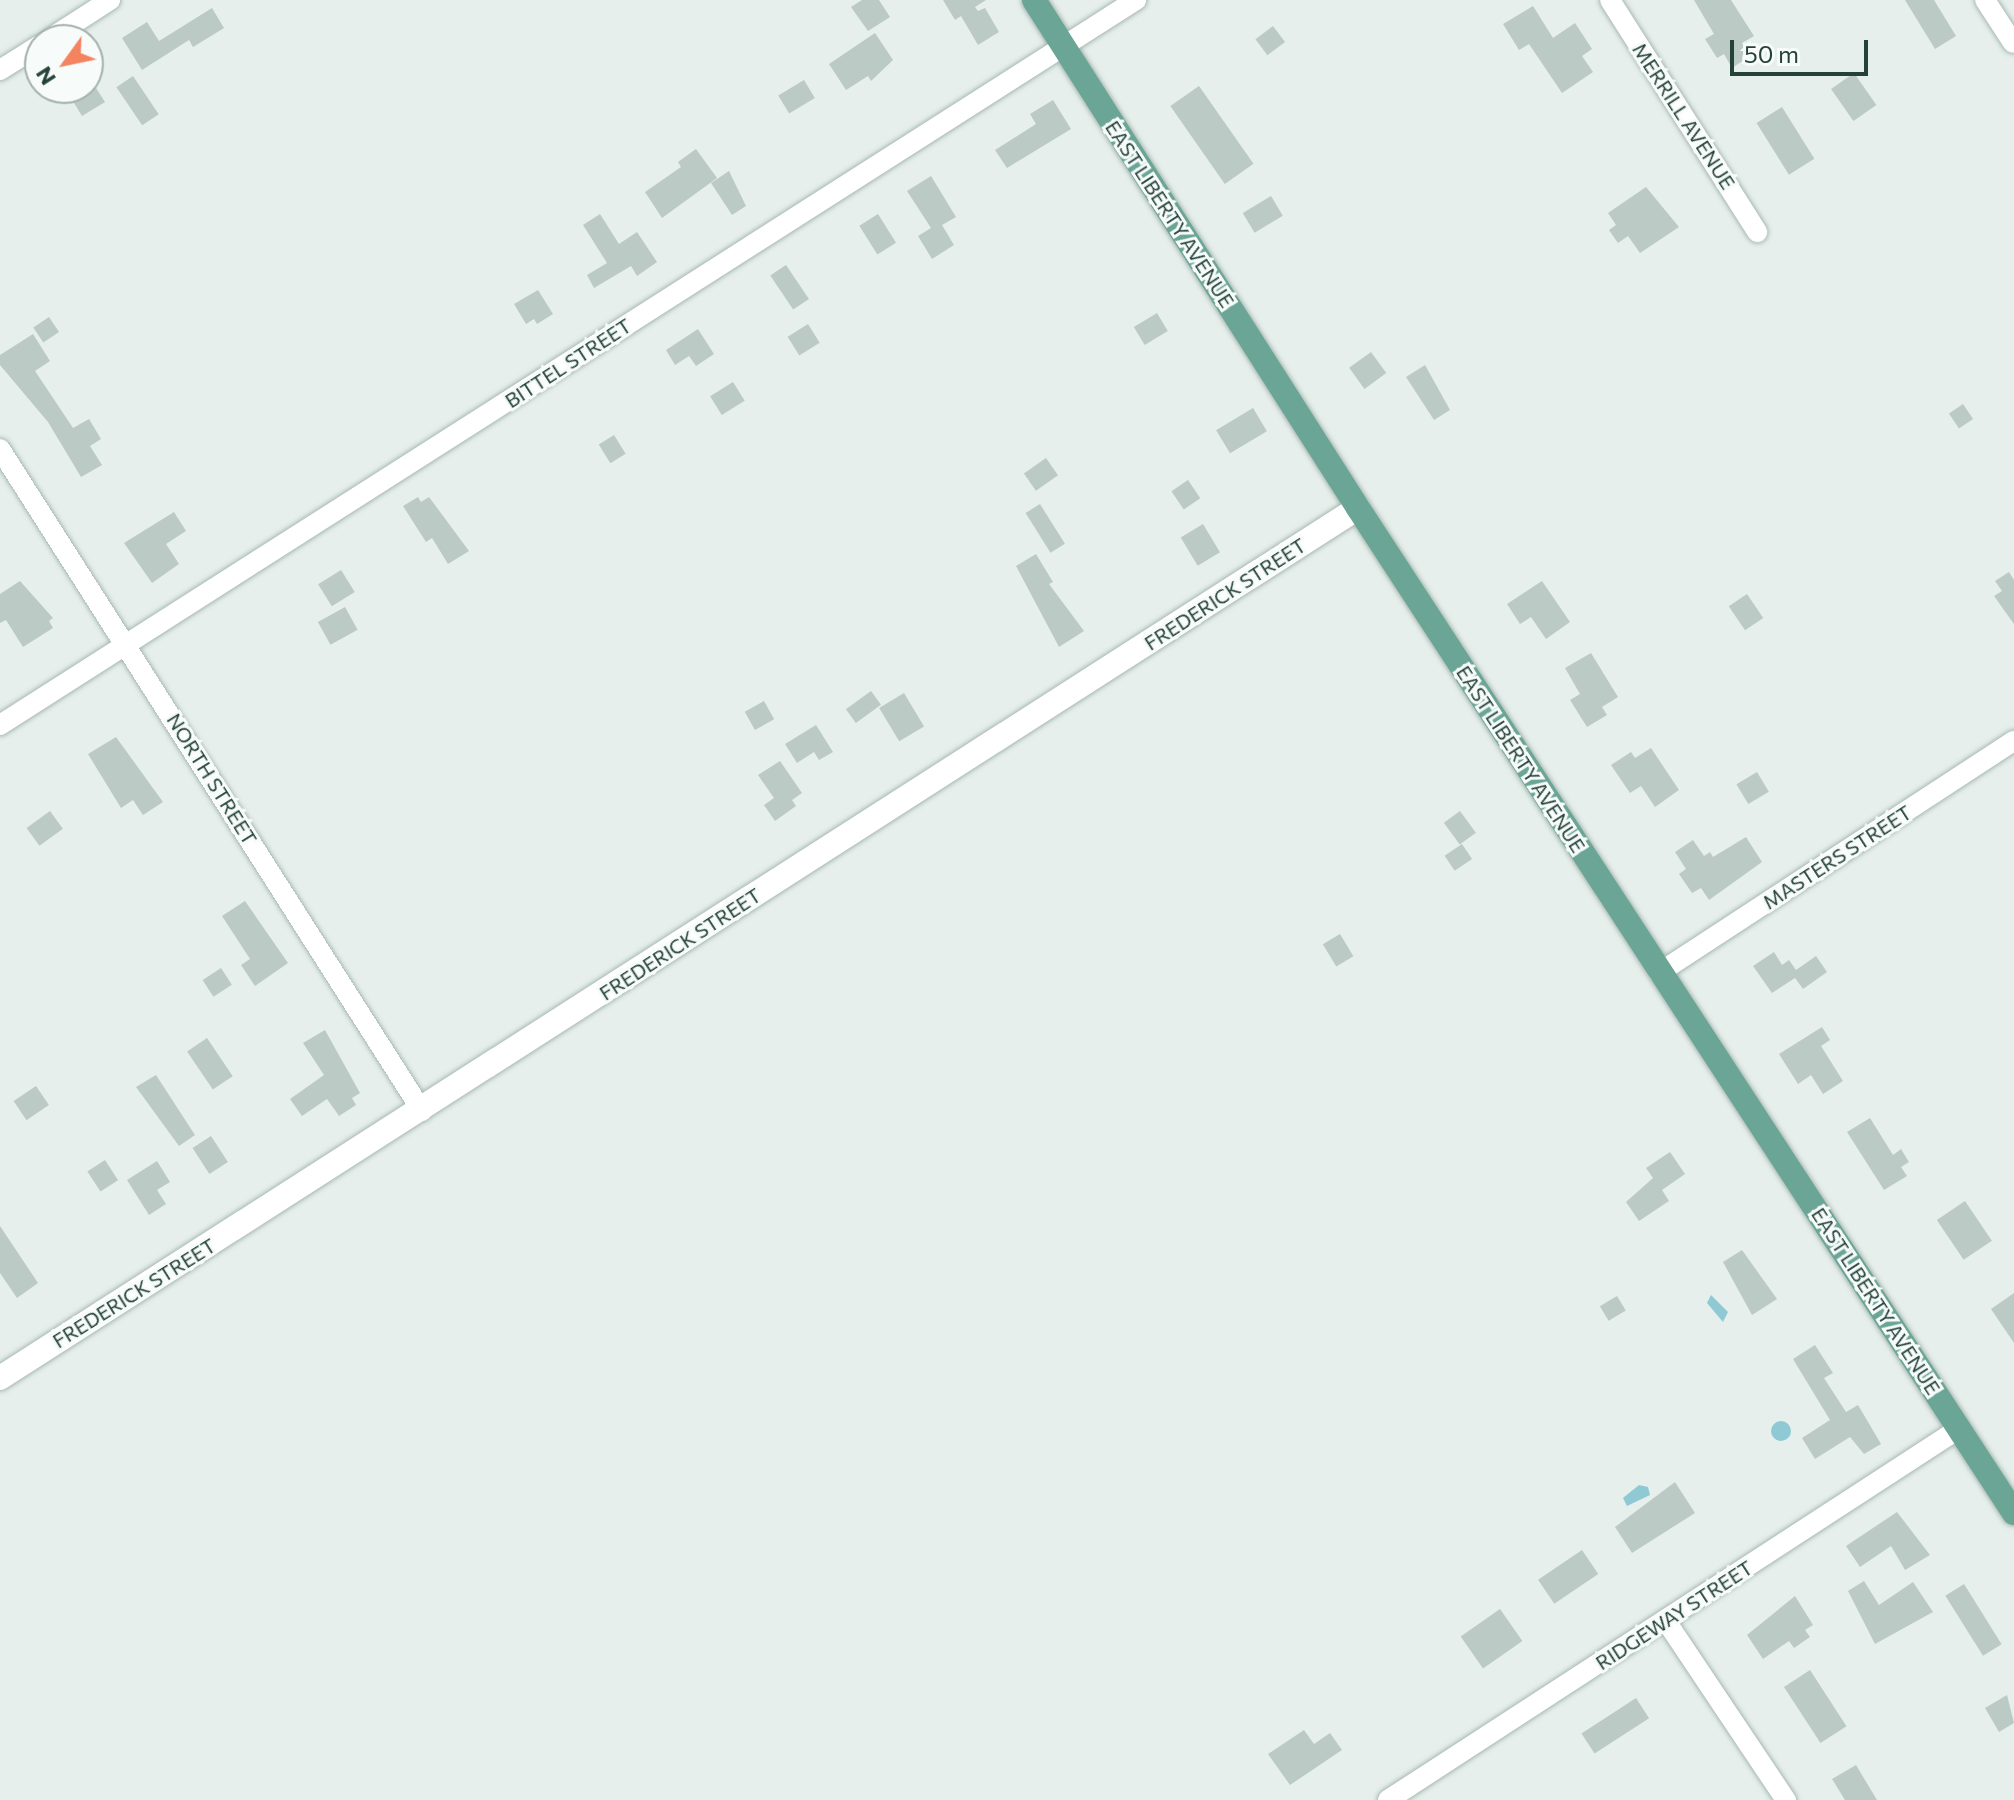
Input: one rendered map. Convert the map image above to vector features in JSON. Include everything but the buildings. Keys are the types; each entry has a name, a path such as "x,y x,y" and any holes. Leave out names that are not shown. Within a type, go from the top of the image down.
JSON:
{"main road":[{"name":"EAST LIBERTY AVENUE","path":"1034,0 1659,973 2014,1513"}],"street":[{"path":"73,24 110,0"},
{"name":"BITTEL STREET","path":"0,725 1136,0"},
{"name":"MERRILL AVENUE","path":"1610,0 1757,232"},
{"path":"1985,0 2013,43"},
{"path":"0,70 24,55"},
{"name":"NORTH STREET","path":"0,449 422,1111"},
{"name":"FREDERICK STREET","path":"0,1378 422,1111 1358,508"},
{"name":"MASTERS STREET","path":"1659,973 2014,741"},
{"name":"RIDGEWAY STREET","path":"1388,1800 1960,1428"},
{"path":"1666,1621 1786,1800"}],"water":[{"path":"1711,1295 1728,1312 1723,1322 1707,1303"},
{"path":"1781,1421 1788,1424 1791,1431 1788,1438 1781,1441 1774,1438 1771,1431 1774,1424"},
{"path":"1639,1485 1648,1487 1650,1495 1627,1506 1623,1498"}]}
